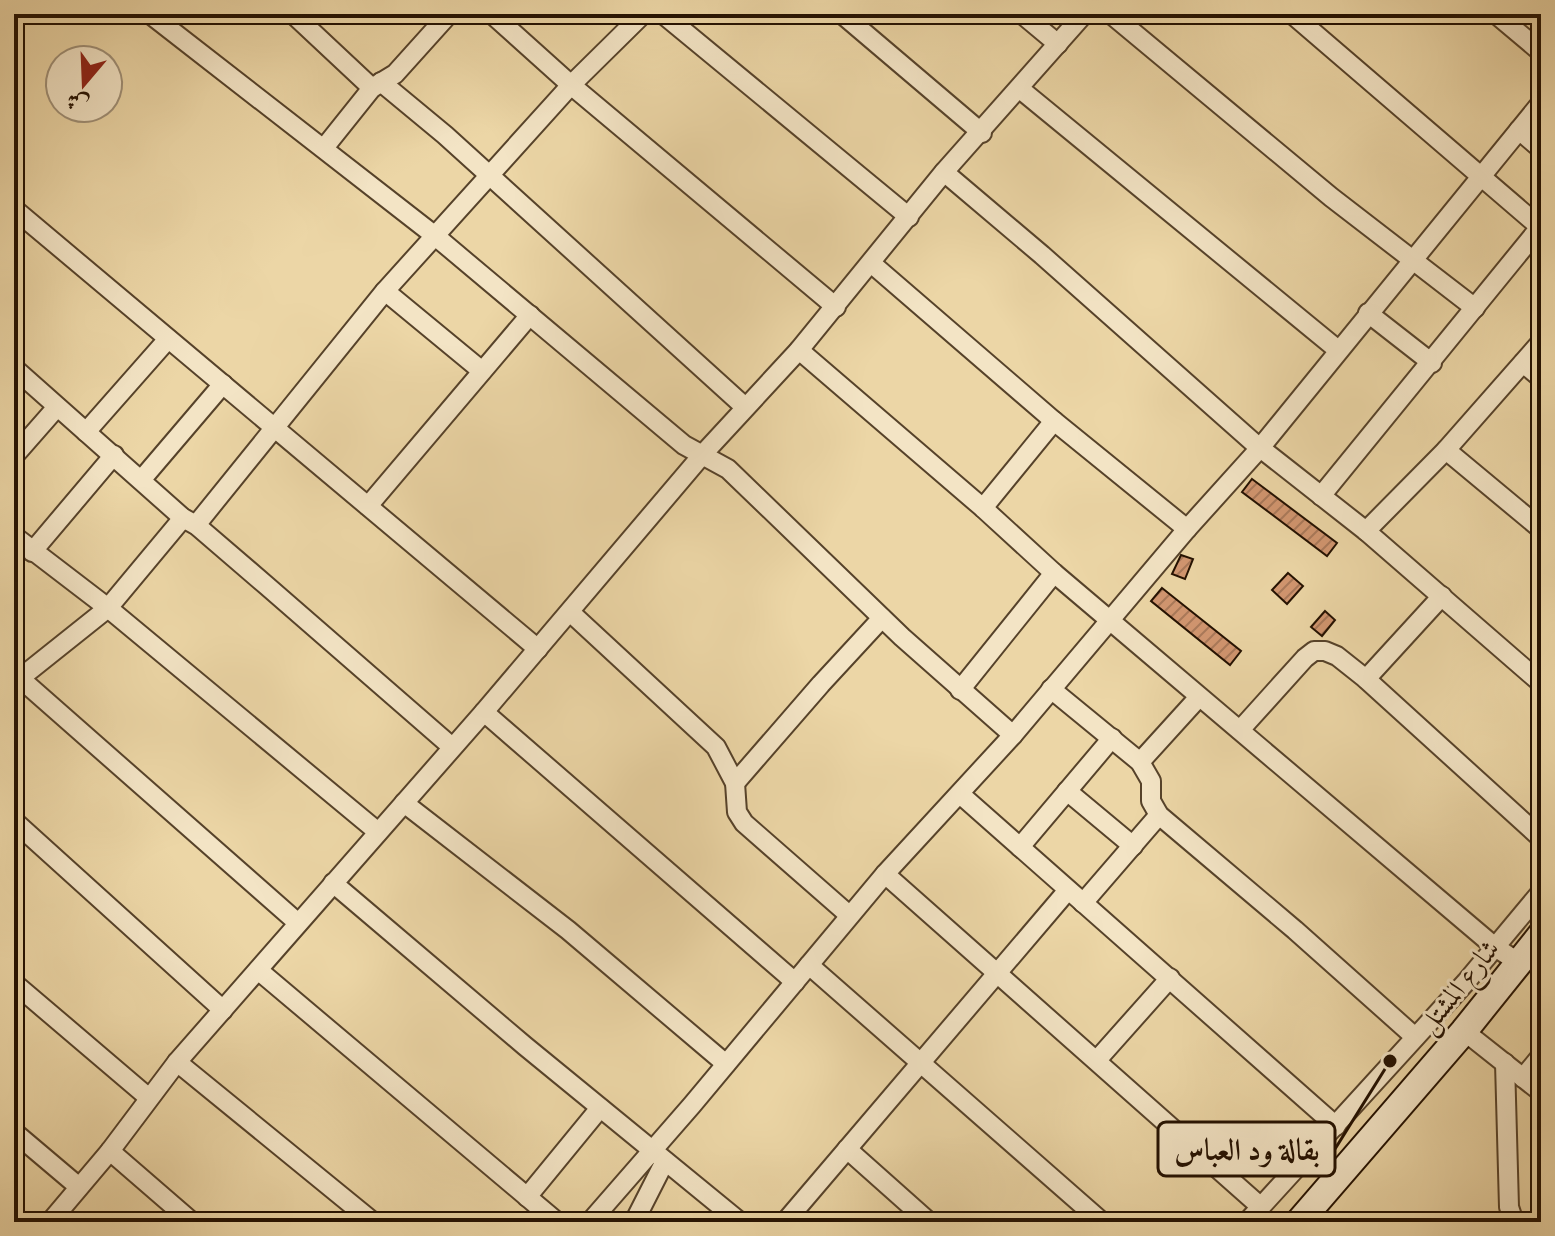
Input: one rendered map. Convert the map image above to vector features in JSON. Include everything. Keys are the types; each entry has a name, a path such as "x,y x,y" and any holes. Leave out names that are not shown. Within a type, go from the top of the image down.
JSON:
{"street":[{"path":"150,14 434,235 684,445 728,469 882,618 1013,735"},
{"path":"293,14 489,176 745,407"},
{"path":"324,148 376,85 395,74 449,14"},
{"path":"492,14 571,85 836,307"},
{"path":"298,923 16,679 108,608 190,522 276,430 385,291 434,235 571,85 643,14"},
{"path":"663,14 909,217"},
{"path":"842,14 982,133"},
{"path":"1022,14 1058,44"},
{"path":"50,1222 110,1151 177,1062 484,712 703,454 799,350 944,172 982,133 1084,14"},
{"path":"1111,14 1331,197 1475,308"},
{"path":"1292,14 1541,227 1321,496"},
{"path":"1496,14 1541,52"},
{"path":"1020,89 1338,350"},
{"path":"590,1222 658,1155 726,1064 849,915 1013,735 1187,529 1260,448 1541,103"},
{"path":"1519,130 1541,149"},
{"path":"944,172 1260,448 1366,531 1541,683"},
{"path":"14,209 538,649"},
{"path":"871,263 1054,421 1187,529"},
{"path":"385,291 482,371"},
{"path":"1368,313 1432,363"},
{"path":"368,506 530,315"},
{"path":"86,432 168,339"},
{"path":"1366,531 1446,450 1541,342"},
{"path":"799,350 1054,573 1495,947 1534,947"},
{"path":"1523,363 1541,378"},
{"path":"14,368 452,747"},
{"path":"142,479 223,384"},
{"path":"14,456 57,407"},
{"path":"983,508 1054,421"},
{"path":"1446,450 1541,529"},
{"path":"32,552 114,455"},
{"path":"14,536 108,608 378,832"},
{"path":"960,690 1054,573"},
{"path":"1366,679 1442,596"},
{"path":"570,612 716,747 735,783 737,812 744,823 849,915"},
{"path":"735,783 882,618"},
{"path":"1240,730 1314,651 1325,651 1337,656 1366,679 1541,838"},
{"path":"1051,689 1140,762 1151,781 1151,801 1159,815 1415,1037"},
{"path":"1140,762 1199,697"},
{"path":"484,712 795,982"},
{"path":"1020,847 1112,738"},
{"path":"1067,791 1133,846"},
{"path":"960,794 1336,1126"},
{"path":"404,803 568,930 726,1064"},
{"path":"1083,903 1159,815"},
{"path":"14,821 223,1010"},
{"path":"885,874 1261,1207"},
{"path":"333,883 740,1222"},
{"path":"785,1222 1068,890"},
{"path":"1247,1222 1466,982 1541,892"},
{"name":"شارع المشتل","path":"1299,1222 1534,947"},
{"path":"809,965 1102,1222"},
{"path":"258,970 557,1222"},
{"path":"1097,1060 1170,978"},
{"path":"14,983 149,1098"},
{"path":"1464,1031 1541,1092"},
{"path":"1523,1078 1541,1056"},
{"path":"177,1062 373,1222"},
{"path":"1505,1063 1509,1207 1514,1222"},
{"path":"527,1197 600,1108"},
{"path":"14,1132 79,1187"},
{"path":"847,1149 929,1222"},
{"path":"110,1151 192,1222"},
{"path":"634,1222 658,1155"}],"building":[{"path":"1252,479 1337,543 1327,556 1242,492"},
{"path":"1181,555 1193,559 1185,579 1172,574"},
{"path":"1288,573 1303,586 1287,604 1272,590"},
{"path":"1162,588 1241,651 1230,665 1151,601"},
{"path":"1325,611 1335,620 1322,636 1311,627"}],"place":[{"name":"بقالة ود العباس","path":"1390,1061"}]}
